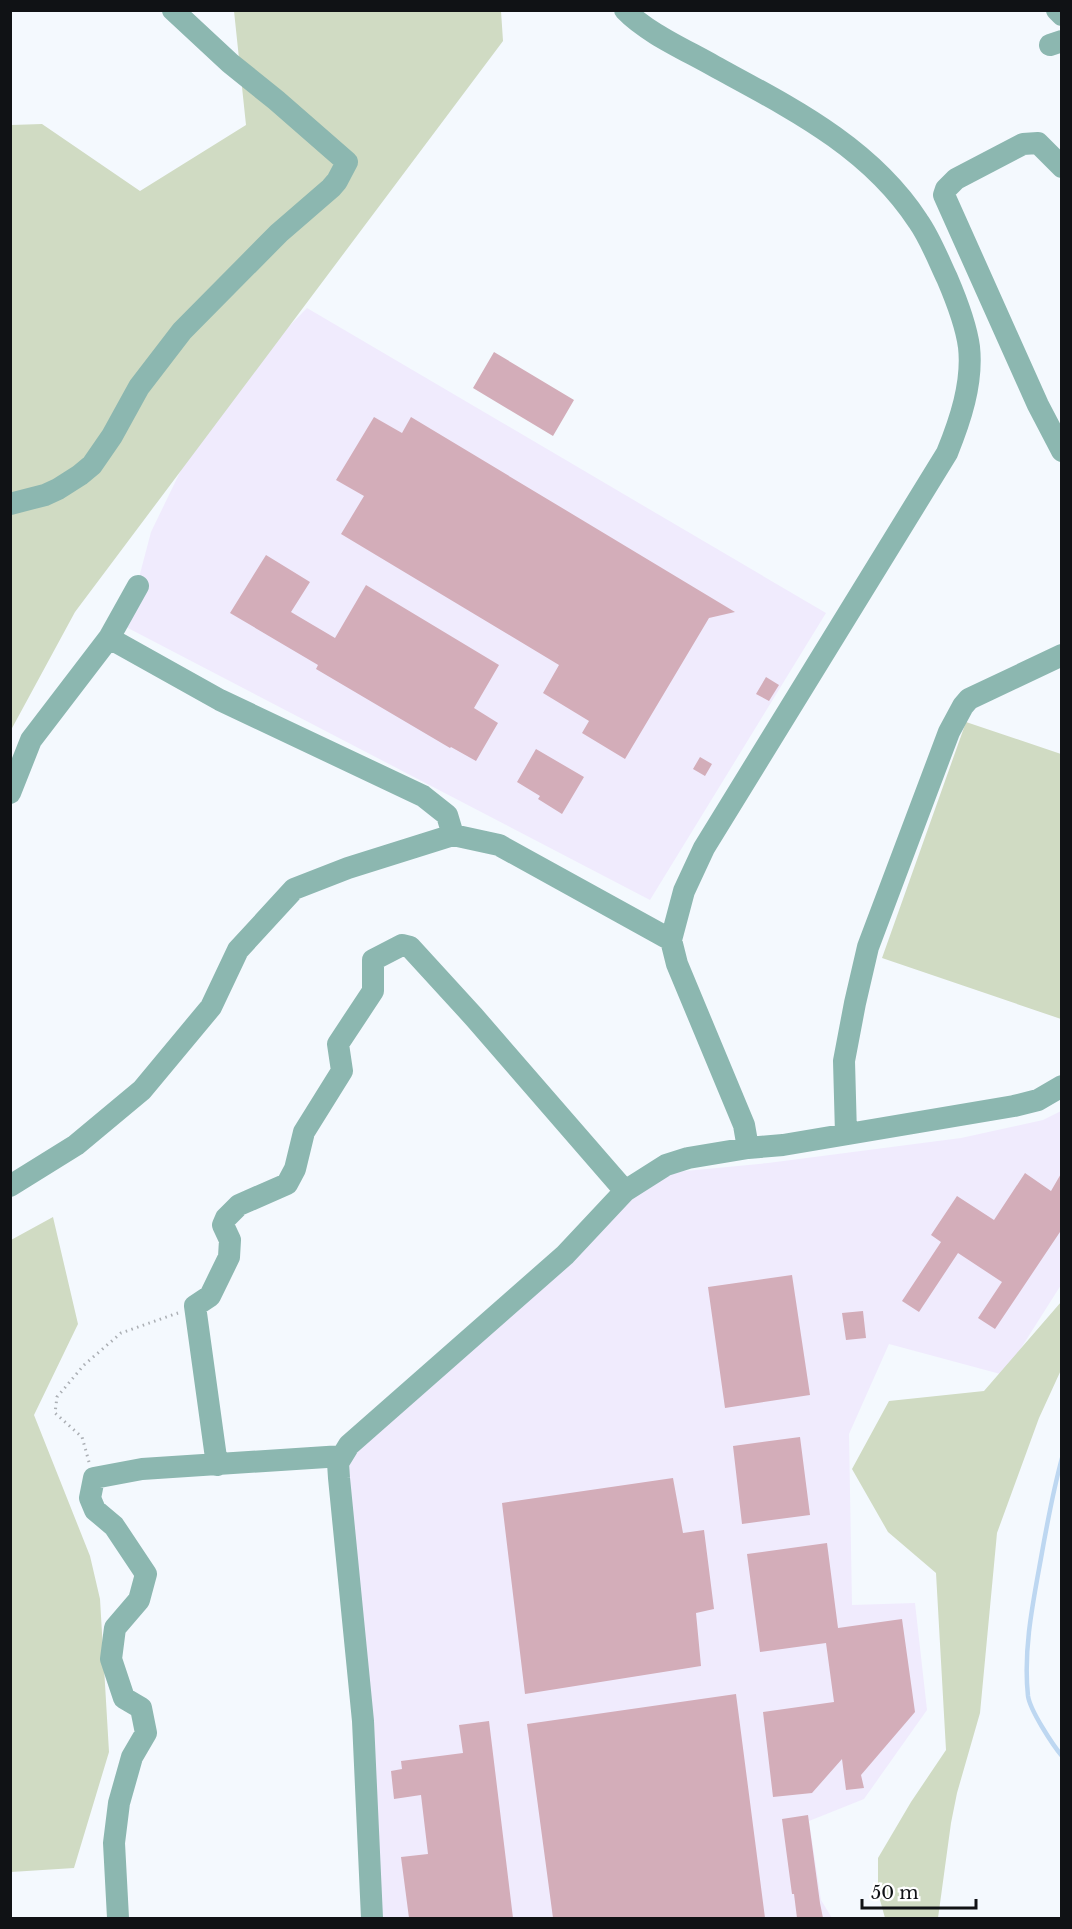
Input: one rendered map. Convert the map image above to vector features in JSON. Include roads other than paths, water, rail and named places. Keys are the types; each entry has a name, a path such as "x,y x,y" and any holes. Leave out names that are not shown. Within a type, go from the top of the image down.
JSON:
{"street":[{"path":"10,504 45,495 80,475 92,465 112,436 139,387 169,345 279,233 337,182 347,162 230,63 172,10"},
{"path":"625,10 663,37 810,120 843,142 871,165 919,221 951,287 969,347 969,372 964,402 957,429 947,453 704,848 684,891 671,940 676,964 744,1125 748,1148"},
{"path":"1057,10 1062,15"},
{"path":"1062,167 1038,143 1023,144 956,179 950,183 944,195 1038,405 1062,451"},
{"path":"10,793 31,741 109,638 138,586"},
{"path":"109,638 220,700 423,796 447,815 453,835"},
{"path":"846,1134 844,1061 868,946 949,732 969,699 1062,655"},
{"path":"10,1186 76,1145 142,1090 211,1007 238,950 294,889 348,867 453,835 499,844 671,940"},
{"path":"217,1465 195,1306 210,1296 229,1257 230,1240 223,1226 225,1218 239,1205 287,1184 291,1177 304,1132 342,1071 339,1044 373,991 373,960 402,945 410,947 625,1191"},
{"path":"372,1918 363,1721 338,1463 349,1445 564,1255 625,1191 666,1165 688,1158 1014,1106 1038,1100 1062,1086"},
{"path":"118,1918 114,1843 119,1803 132,1757 146,1733 141,1708 124,1698 111,1659 115,1628 138,1600 146,1574 114,1526 95,1510 90,1498 94,1478 142,1469 342,1456"}],"waterway":[{"path":"1062,1458 1050,1508 1032,1609 1027,1661 1030,1702 1047,1735 1062,1756"}]}
